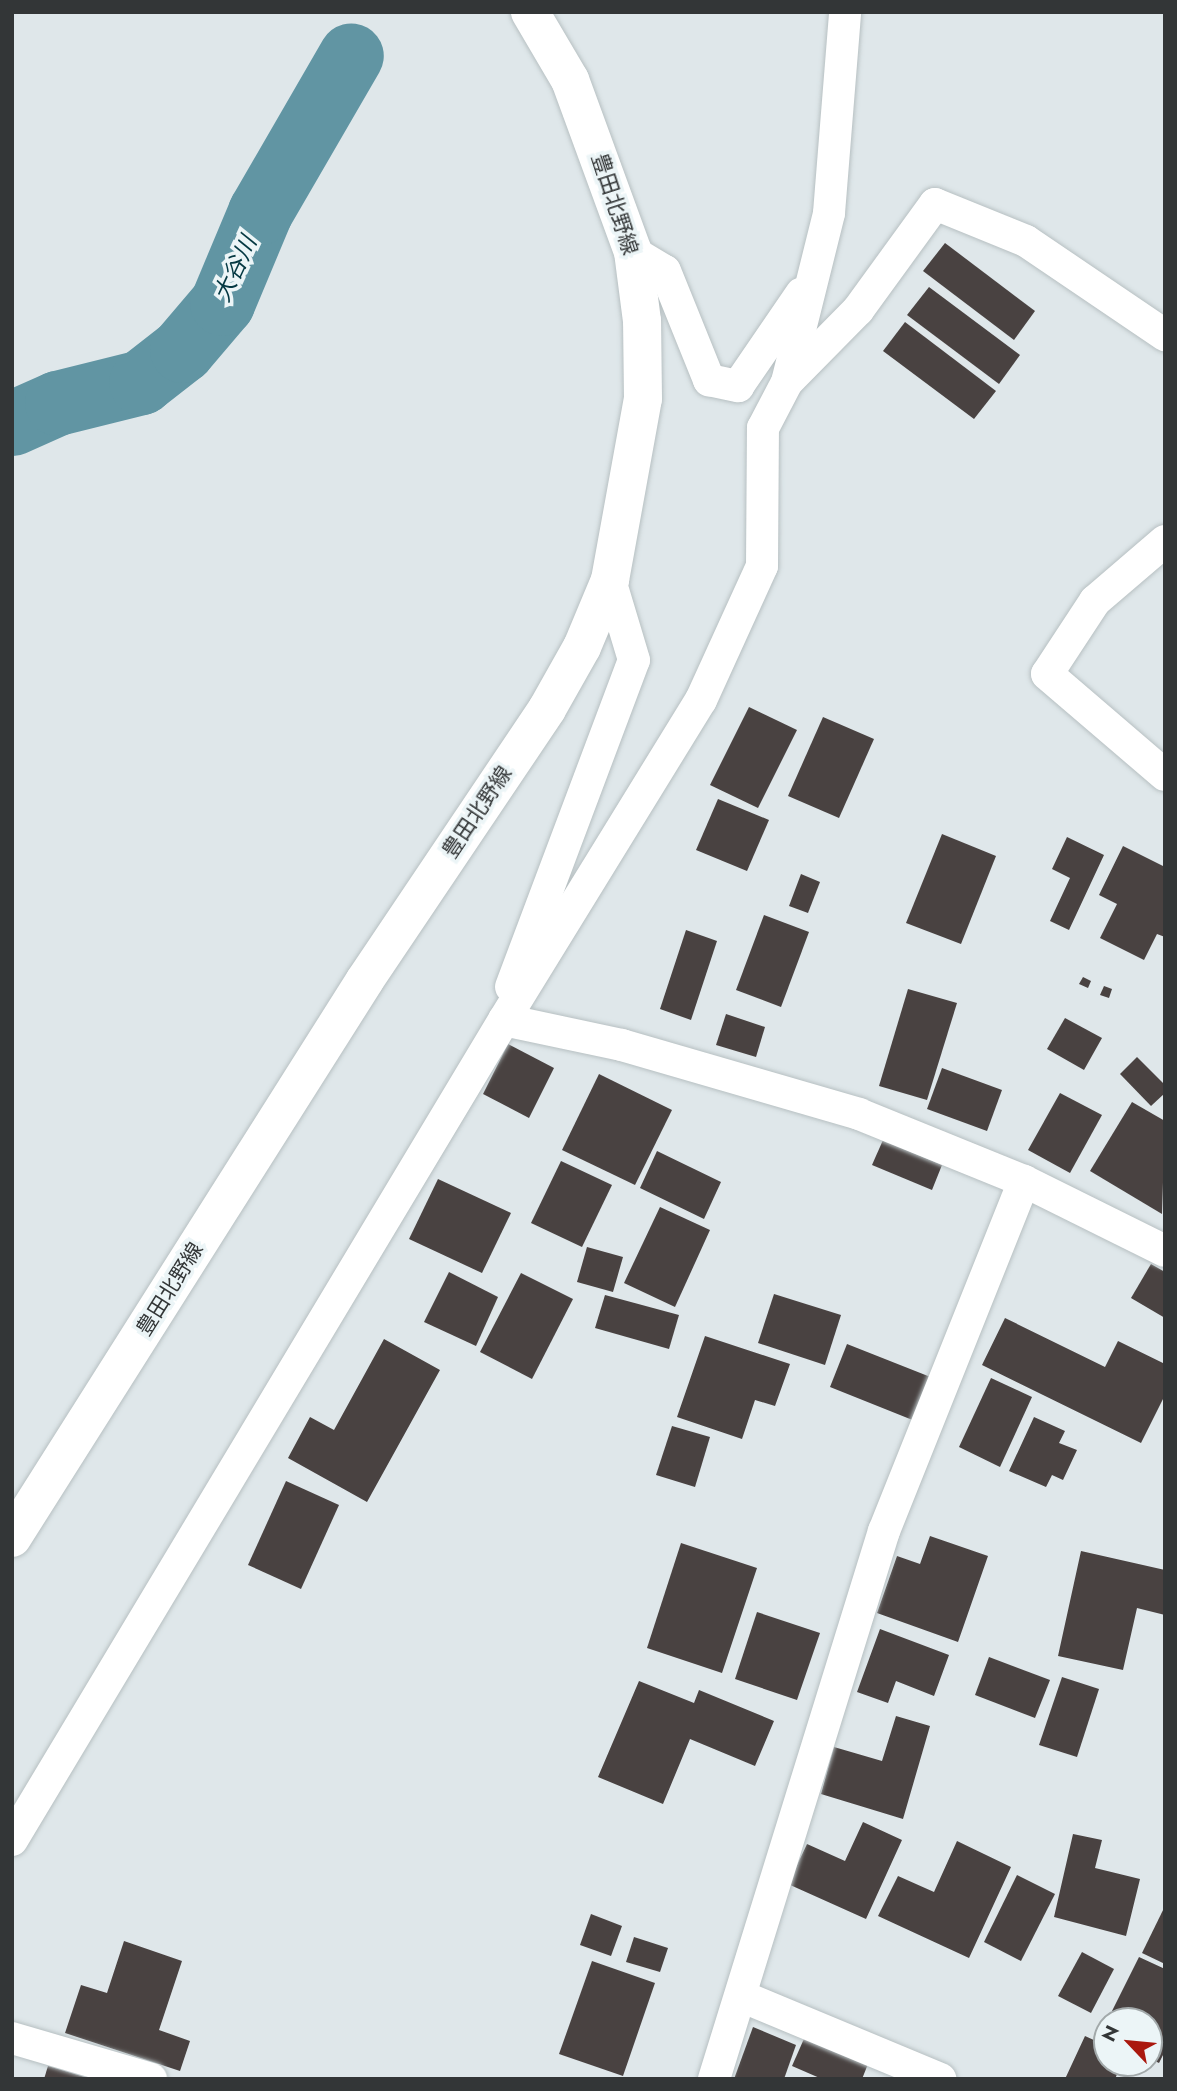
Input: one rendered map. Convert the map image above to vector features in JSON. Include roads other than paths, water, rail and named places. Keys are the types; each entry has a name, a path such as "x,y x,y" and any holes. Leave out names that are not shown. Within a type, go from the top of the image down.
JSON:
{"main road":[{"name":"豊田北野線","path":"12,1538 365,980 547,709 582,647 610,580 643,399 642,321 633,252 570,80 530,12"}],"street":[{"path":"12,1840 504,1020 701,701 762,566 762,428 787,382 829,213 845,12"},
{"path":"787,382 858,310 935,204 1026,241 1165,335"},
{"path":"633,252 665,271 709,380 738,386 814,276"},
{"path":"1165,541 1094,601 1047,674 1165,775"},
{"path":"504,1020 515,967 634,660 610,580"},
{"path":"504,1020 622,1045 859,1114 1024,1181 1165,1251"},
{"path":"714,2079 884,1531 1024,1181"},
{"path":"741,1996 940,2079"},
{"path":"12,2038 151,2079"}],"waterway":[{"name":"大谷川","path":"12,423 57,403 141,382 182,350 222,303 260,212 351,55"}]}
